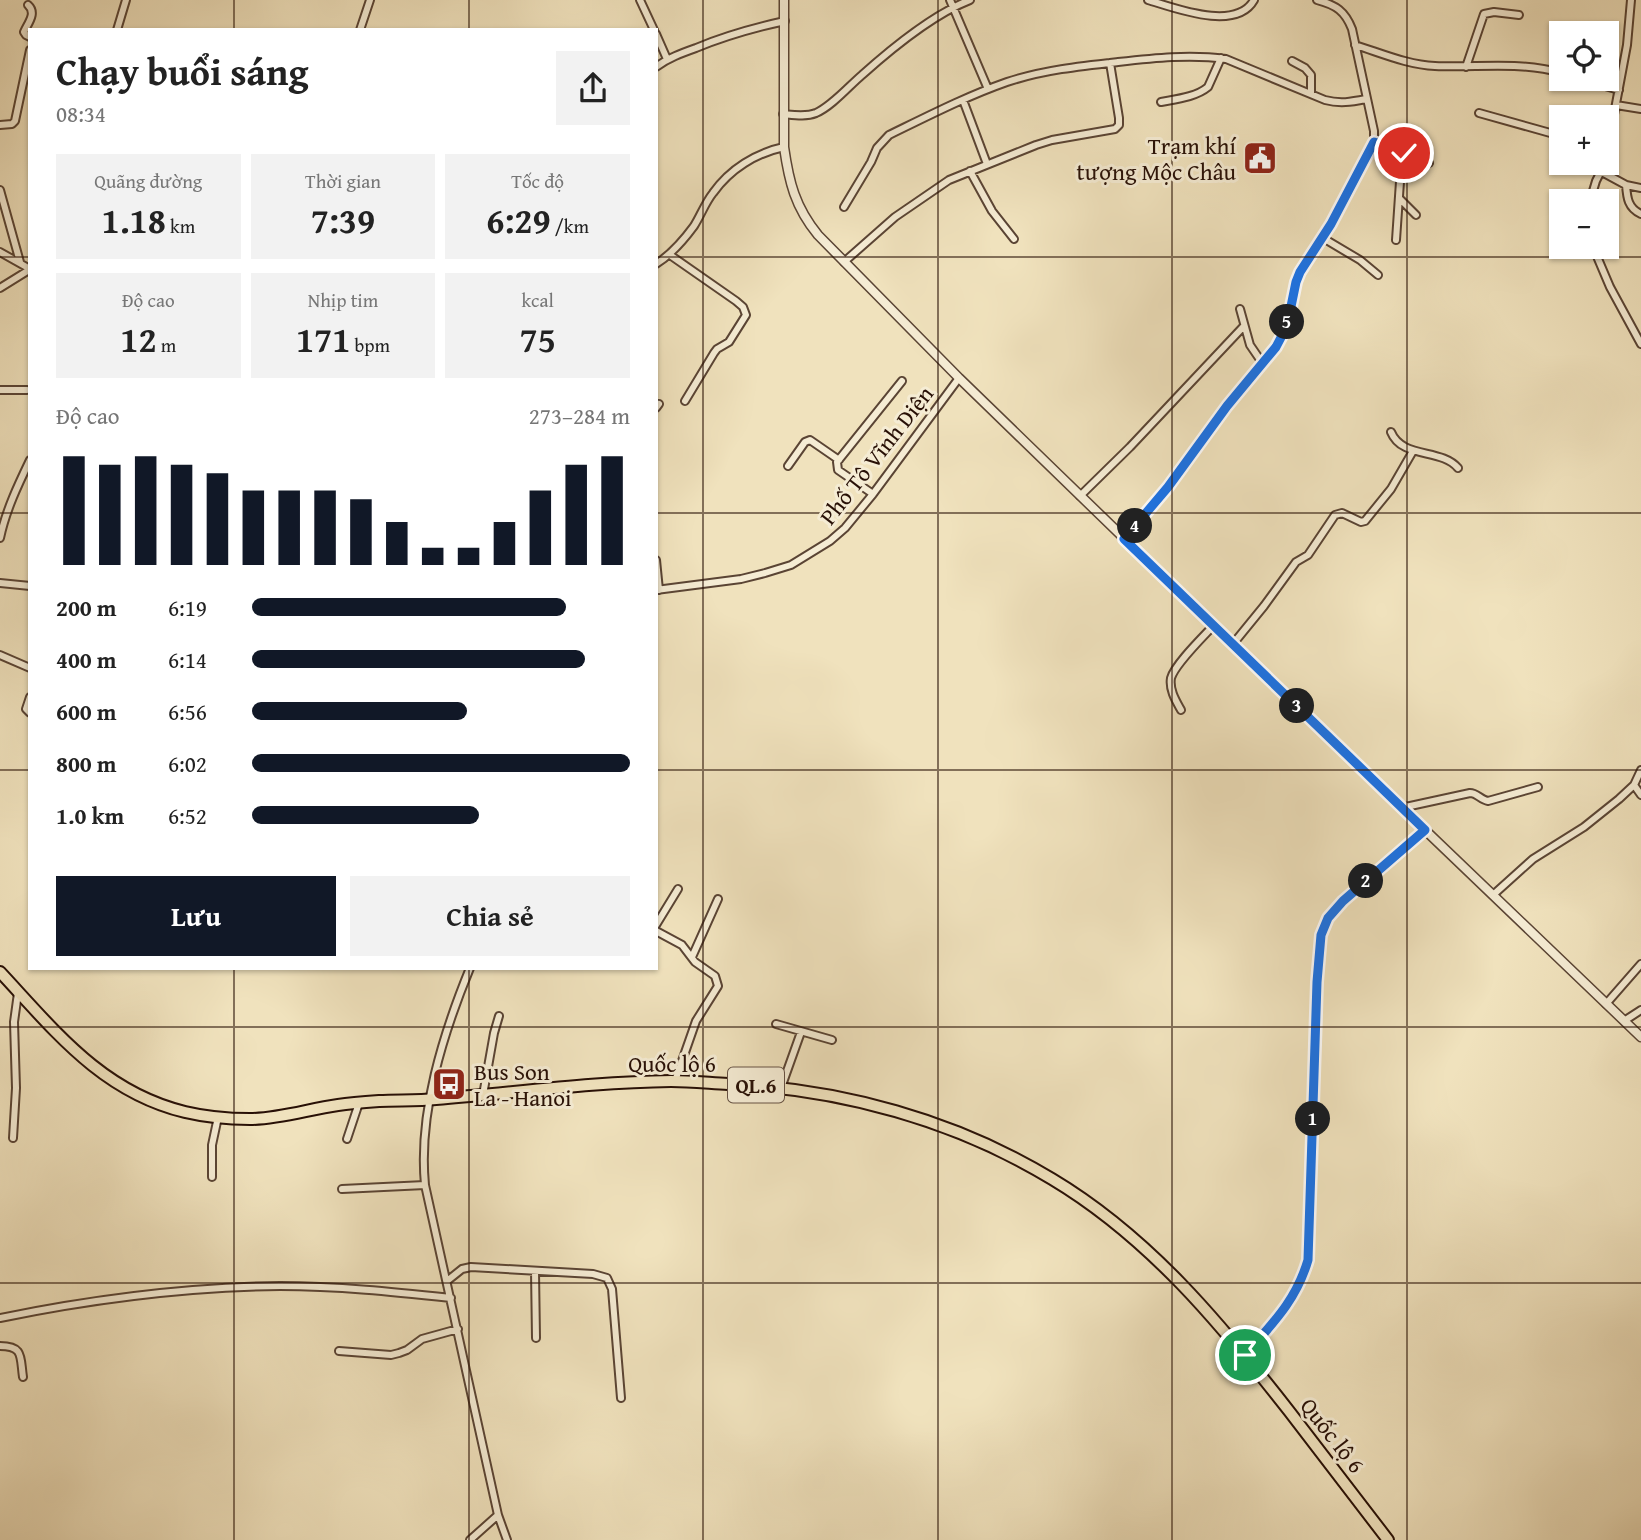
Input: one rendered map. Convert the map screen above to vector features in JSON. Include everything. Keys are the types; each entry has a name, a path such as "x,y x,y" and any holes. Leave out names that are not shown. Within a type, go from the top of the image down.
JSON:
{"highway":[{"name":"Quốc lộ 6","path":"0,972 70,1047 102,1073 140,1095 166,1105 218,1117 253,1119 341,1104 429,1100 565,1086 675,1081 781,1088 868,1103 981,1142 1050,1177 1112,1219 1183,1284 1245,1355 1388,1540"}],"street":[{"path":"118,28 126,0"},
{"path":"361,28 370,0"},
{"path":"640,0 653,28"},
{"path":"784,0 784,147 790,179 805,219 959,378 1641,1037"},
{"path":"950,0 988,89"},
{"path":"783,114 806,115 826,107 895,48 953,8 970,0"},
{"path":"1148,0 1187,12 1213,16 1242,12 1254,0"},
{"path":"1124,539 1168,487 1282,337 1300,272 1323,238 1374,142 1374,131 1348,18 1336,7 1317,0"},
{"path":"1619,90 1631,0"},
{"path":"27,5 32,9 24,32 28,36"},
{"path":"1466,67 1484,14 1494,12 1519,15"},
{"path":"658,66 667,59 727,36 754,27 785,22"},
{"path":"658,39 667,59"},
{"path":"1355,45 1433,66 1525,66 1549,69"},
{"path":"845,207 877,148 889,135 988,89 1018,78 1054,70 1171,57 1221,58 1336,103 1366,99"},
{"path":"1161,102 1205,90 1221,58"},
{"path":"0,125 12,124 15,121 28,59"},
{"path":"1292,61 1311,75 1311,94"},
{"path":"844,262 881,228 949,180 1052,140 1115,129 1119,125 1119,118 1110,63"},
{"path":"1616,105 1619,91"},
{"path":"963,100 987,164"},
{"path":"1619,105 1641,109"},
{"path":"1479,113 1549,133"},
{"path":"1374,142 1429,163"},
{"path":"658,263 670,255 694,225 713,192 731,174 758,154 784,147"},
{"path":"1396,240 1404,153"},
{"path":"970,171 992,211 1014,239"},
{"path":"1608,175 1626,185 1641,188"},
{"path":"1626,185 1629,204 1641,214"},
{"path":"0,190 20,262"},
{"path":"1399,198 1416,215"},
{"path":"1323,238 1360,260 1378,275"},
{"path":"0,252 28,269"},
{"path":"670,255 736,301 747,315 729,342 714,353 685,401"},
{"path":"1598,259 1641,344"},
{"path":"0,288 28,271"},
{"path":"1240,309 1251,345 1263,363"},
{"path":"1080,496 1244,326"},
{"name":"Phố Tô Vĩnh Diện","path":"658,590 741,579 791,565 830,541 845,528 873,494 959,378"},
{"path":"873,494 838,470 837,465 902,381"},
{"path":"0,390 27,390"},
{"path":"1391,432 1397,442 1413,451 1449,461 1458,468"},
{"path":"788,466 805,442 810,440 839,460"},
{"path":"1233,644 1296,562 1308,555 1335,515 1342,513 1361,522 1365,521 1391,489 1413,451"},
{"path":"0,538 11,501 28,464"},
{"path":"0,583 28,586"},
{"path":"1181,710 1172,692 1171,678 1214,625"},
{"path":"0,656 28,667"},
{"path":"1493,895 1533,859 1593,820 1634,785 1641,769"},
{"path":"1634,785 1641,795"},
{"path":"1401,808 1470,793 1484,801 1495,800 1538,787"},
{"path":"1245,1355 1291,1300 1308,1260 1317,982 1321,935 1328,918 1343,901 1425,830"},
{"path":"658,922 678,889"},
{"path":"692,957 718,900"},
{"path":"658,932 682,945 698,965 718,981 718,986 696,1021 675,1081"},
{"path":"1606,1004 1641,964"},
{"path":"469,970 444,1042 429,1100 422,1164 498,1516 507,1540"},
{"path":"13,1138 16,1088 14,1022 18,991"},
{"path":"1624,1021 1641,1010"},
{"path":"483,1095 499,1016"},
{"path":"776,1024 832,1040"},
{"path":"781,1088 801,1032"},
{"path":"347,1139 359,1103"},
{"path":"212,1177 212,1145 218,1117"},
{"path":"342,1189 425,1185"},
{"path":"447,1281 465,1268 598,1274 607,1278 612,1289 621,1398"},
{"path":"535,1271 536,1338"},
{"path":"0,1318 88,1301 209,1289 326,1287 451,1298"},
{"path":"339,1351 399,1353 422,1339 458,1329"},
{"path":"0,1346 14,1347 18,1351 23,1377"},
{"path":"470,1540 498,1516"}],"place":[{"name":"Trạm khí tượng Mộc Châu","path":"1260,158"},
{"name":"Bus Son La - Hanoi","path":"449,1084"}],"route":[{"path":"1245,1355 1291,1300 1308,1260 1318,954 1321,935 1328,918 1343,901 1425,830 1124,539 1168,487 1227,406 1276,347 1287,326 1300,272 1331,224 1374,142 1404,153"}]}
